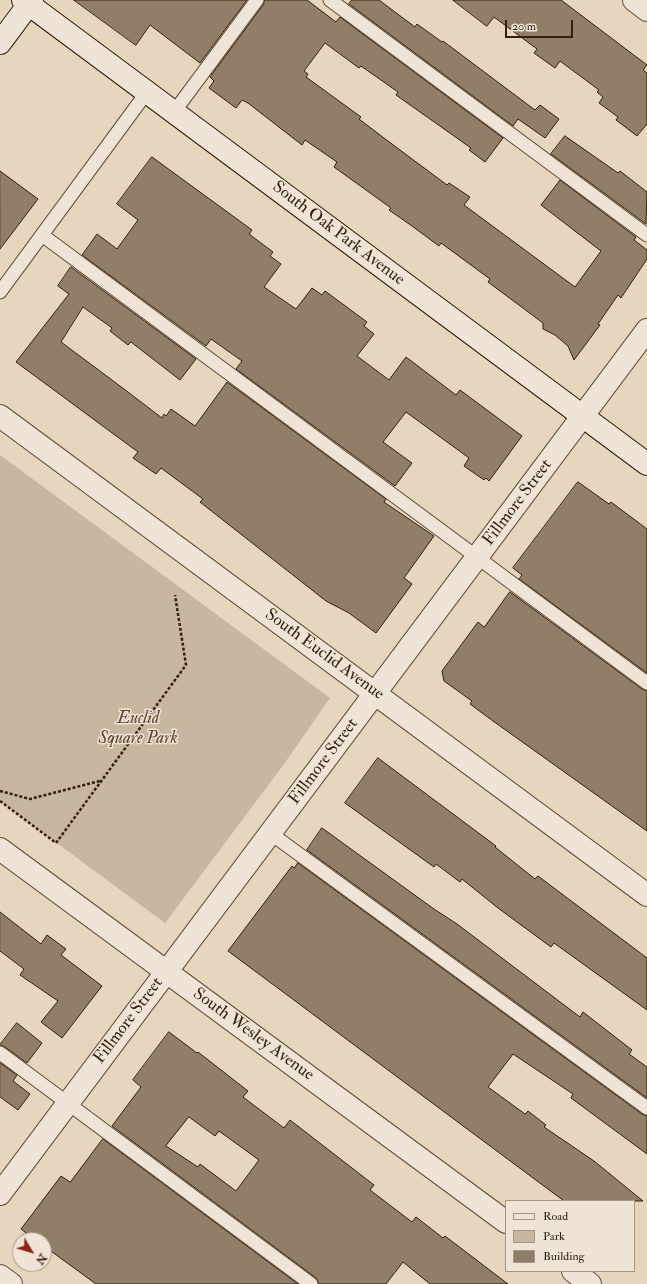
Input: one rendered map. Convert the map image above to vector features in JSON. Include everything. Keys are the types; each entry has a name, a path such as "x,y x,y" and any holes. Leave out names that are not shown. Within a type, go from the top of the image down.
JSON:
{"street":[{"path":"634,0 647,10"},
{"name":"South Oak Park Avenue","path":"28,1 147,92 647,464"},
{"path":"0,43 28,1"},
{"name":"Fillmore Street","path":"0,1194 647,330"},
{"name":"South Euclid Avenue","path":"0,416 647,895"},
{"name":"South Wesley Avenue","path":"0,849 505,1221"},
{"path":"574,1272 590,1284"},
{"path":"0,1276 11,1284"}],"lane":[{"path":"174,112 257,0"},
{"path":"330,0 647,235"},
{"path":"0,292 147,92"},
{"path":"42,234 647,683"},
{"path":"270,833 647,1108"},
{"path":"0,1053 311,1284"}],"path":[{"path":"0,801 56,843 186,665 175,595"},
{"path":"0,791 30,799 100,781"}],"green space":[{"name":"Euclid Square Park","path":"0,455 330,698 284,764 165,923 0,801"}],"building":[{"path":"74,0 247,0 200,63 150,25 136,45"},
{"path":"265,0 307,0 336,22 340,17 503,138 485,162 469,150 471,148 396,95 398,92 361,66 359,68 325,43 304,71 308,74 306,77 361,117 359,119 447,185 449,183 470,197 464,205 575,287 601,251 541,205 560,180 636,237 634,240 647,250 647,259 621,298 618,295 598,324 600,325 574,360 568,346 555,335 543,329 543,323 488,282 490,279 441,243 439,246 389,210 391,208 334,167 337,162 305,140 302,145 248,103 242,100 236,108 209,88 214,81 210,77 263,5"},
{"path":"352,0 379,0 415,27 417,24 442,42 443,41 535,110 540,105 559,119 545,138 518,119 513,126 349,4"},
{"path":"453,0 561,0 647,65 643,70 647,73 647,124 637,136 616,120 618,117 599,103 603,97 597,92 599,90 560,61 555,68 534,53 537,49 494,17 487,26"},
{"path":"565,136 618,173 620,171 647,192 646,224 551,154"},
{"path":"152,157 252,230 249,234 273,252 270,256 281,264 264,287 296,309 312,288 322,295 325,291 367,322 364,326 374,334 357,356 389,380 406,357 456,395 460,390 522,436 489,481 486,478 484,480 464,466 469,458 406,412 383,442 412,463 395,486 236,369 242,361 211,339 206,346 82,255 97,234 117,249 138,220 117,204"},
{"path":"0,171 38,199 0,249"},
{"path":"71,267 196,359 180,380 131,342 128,345 110,331 112,328 83,307 61,342 162,418 164,414 166,416 171,409 195,426 227,382 386,499 384,502 434,536 404,578 412,584 376,633 349,613 326,601 200,502 203,499 161,468 156,474 133,458 138,452 16,362 69,294 58,286"},
{"path":"578,482 609,504 611,502 647,529 647,673 519,579 522,575 513,568"},
{"path":"510,592 642,689 647,691 647,831 493,721 470,704 472,701 444,681 442,671 478,622 484,627"},
{"path":"378,758 496,846 495,847 535,879 538,876 647,958 647,1010 554,943 551,947 462,879 460,882 436,864 434,867 345,803"},
{"path":"322,828 457,924 580,1017 583,1012 632,1050 629,1054 647,1067 647,1098 307,850"},
{"path":"298,863 642,1114 647,1116 647,1154 571,1098 573,1094 513,1054 488,1087 525,1114 528,1111 546,1125 544,1127 594,1161 643,1201 563,1200 228,951 292,866 294,868"},
{"path":"0,912 41,944 47,935 66,949 61,955 102,986 62,1038 41,1022 58,1001 20,975 24,969 0,951"},
{"path":"17,1023 42,1043 27,1063 0,1045"},
{"path":"169,1032 197,1053 198,1052 248,1091 243,1097 284,1128 290,1120 374,1185 370,1190 412,1222 416,1217 443,1238 445,1236 508,1284 430,1284 403,1262 386,1284 319,1284 316,1278 112,1126 141,1087 133,1080","holes":["189,1117 215,1136 219,1131 259,1160 236,1191 200,1164 198,1167 166,1146"]},
{"path":"0,1063 17,1075 13,1081 30,1094 18,1110 0,1097"},
{"path":"103,1139 298,1284 96,1284 52,1252 52,1232 25,1232 21,1229 61,1176 70,1182"}]}
